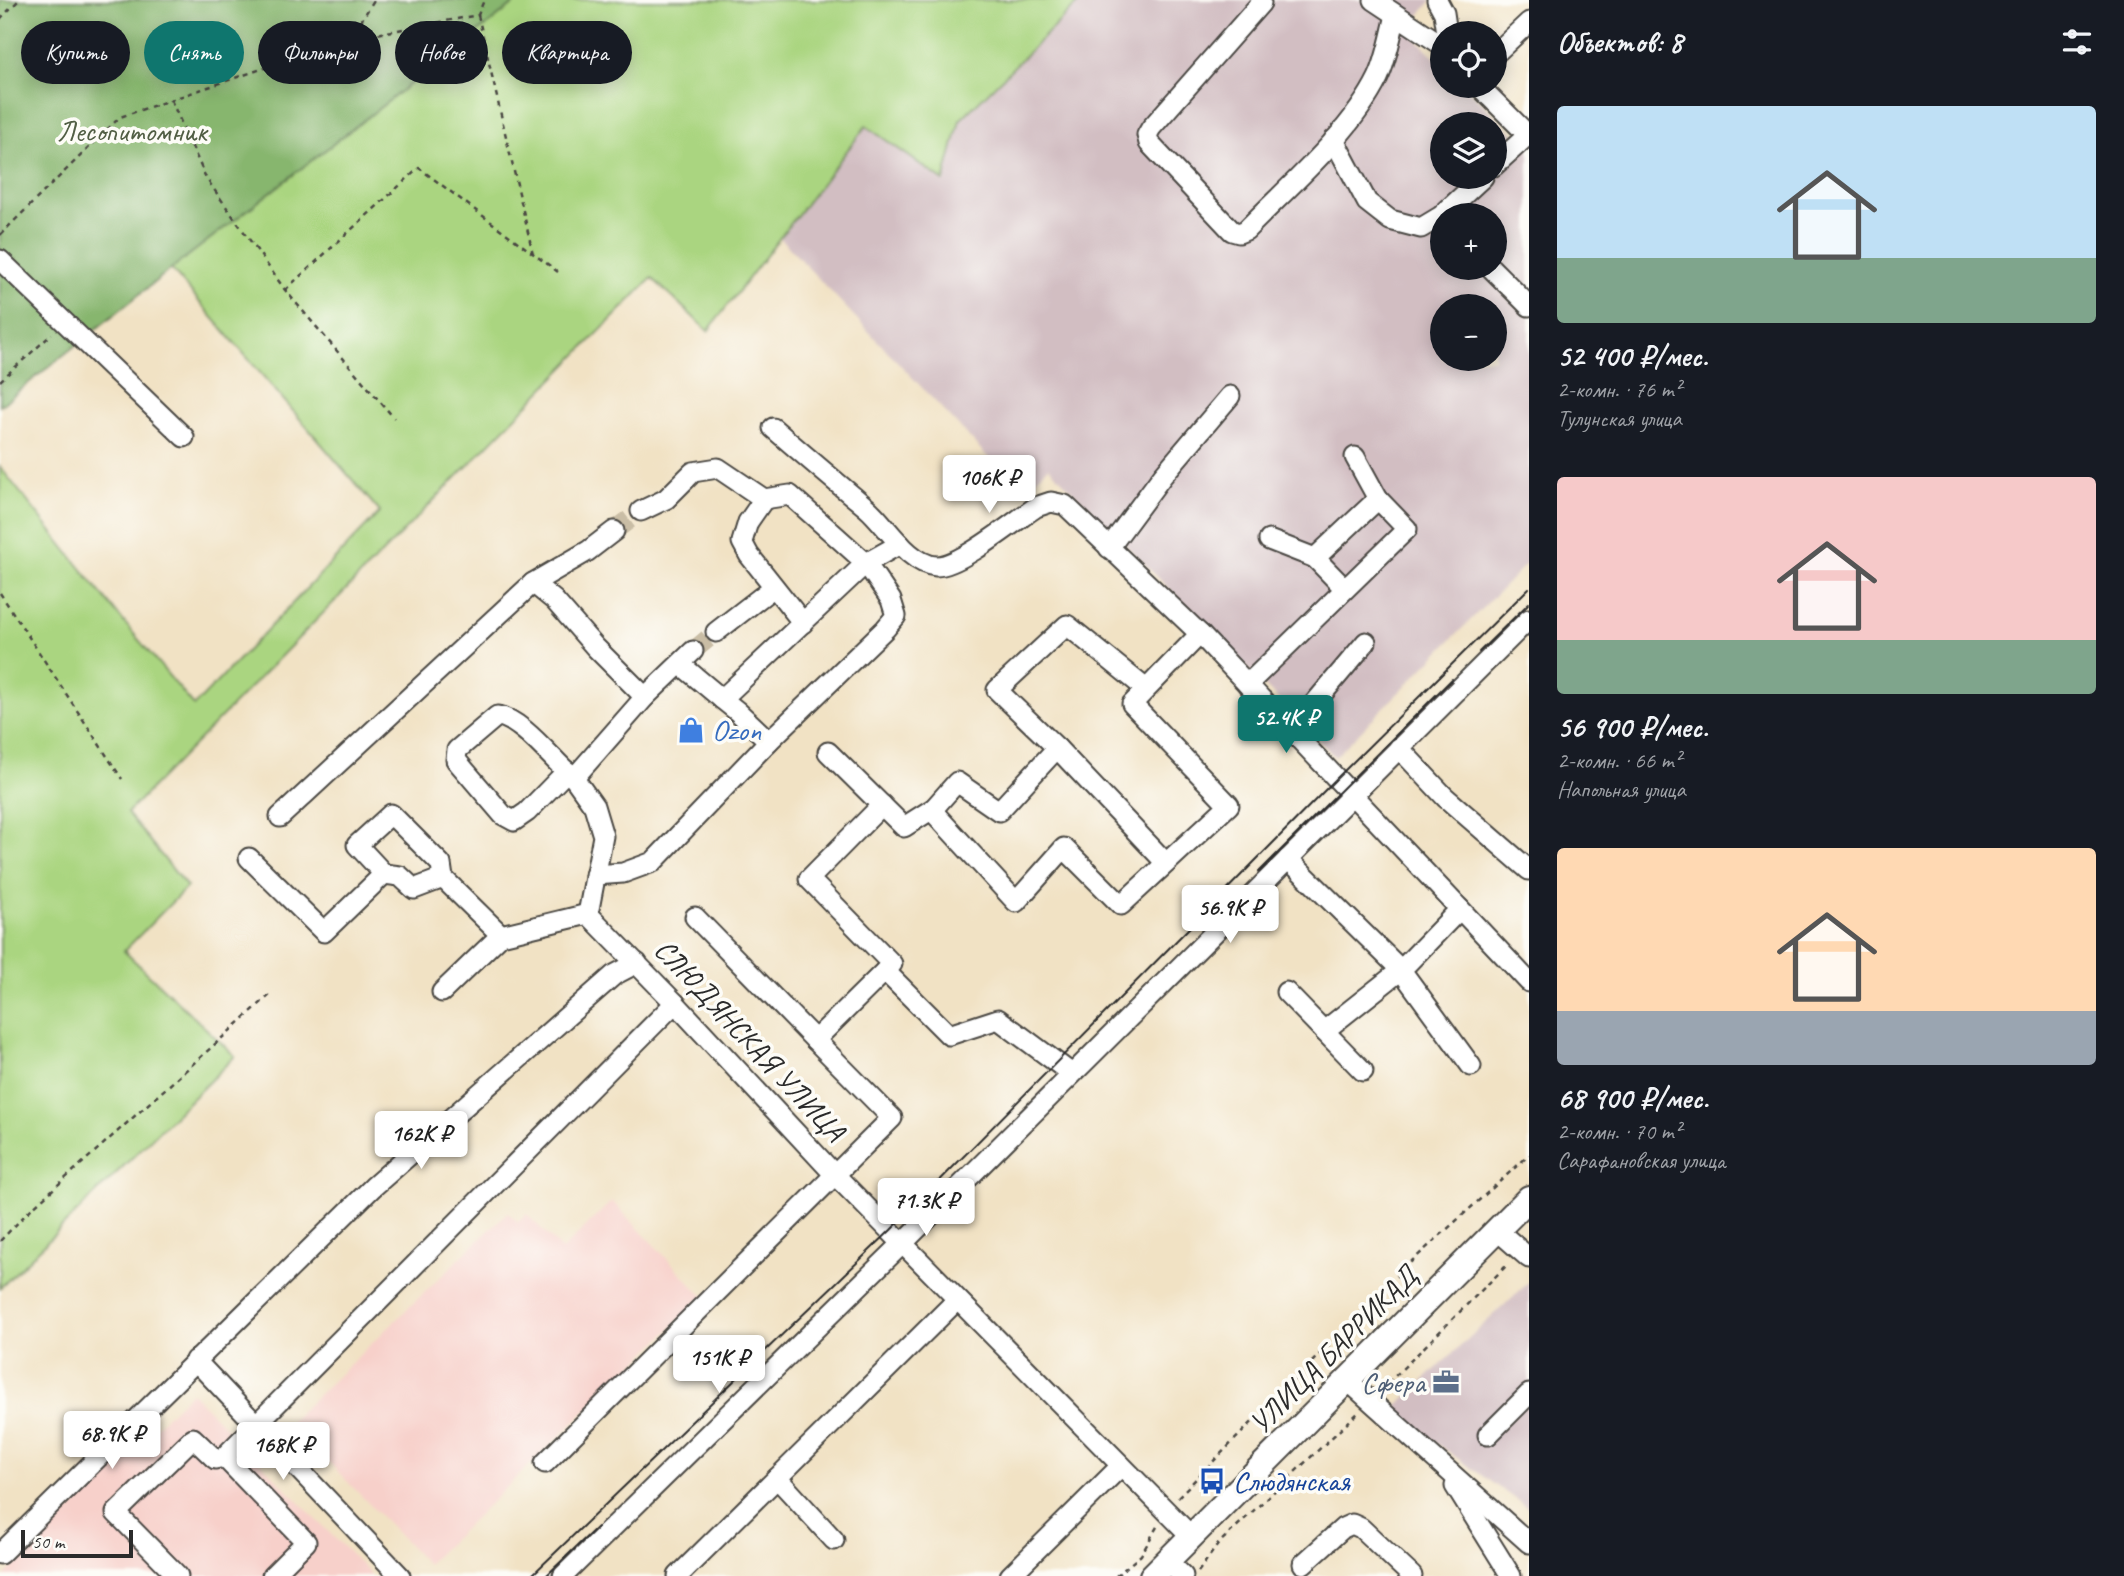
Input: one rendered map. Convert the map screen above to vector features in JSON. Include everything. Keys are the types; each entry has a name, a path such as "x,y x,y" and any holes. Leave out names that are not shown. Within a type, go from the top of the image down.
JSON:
{"main road":[{"name":"УЛИЦА БАРРИКАД","path":"1168,1571 1192,1537 1529,1198"}],"street":[{"path":"1374,0 1430,37"},
{"path":"1437,0 1445,21"},
{"path":"1262,4 1147,135 1149,143 1232,231 1239,233 1246,230 1359,111 1379,76 1396,15"},
{"path":"1507,43 1529,22"},
{"path":"1491,98 1529,136 1507,155"},
{"path":"1334,140 1367,202 1390,220 1422,229 1430,224"},
{"path":"1456,203 1470,189"},
{"path":"0,260 184,437"},
{"path":"1503,280 1529,306"},
{"path":"1109,548 1163,475 1230,396"},
{"path":"773,428 870,511 900,544 921,561 936,566 955,562 1036,507 1051,502 1065,505 1200,634 1529,982"},
{"path":"1248,685 1407,528 1378,499 1355,457"},
{"path":"595,875 623,873 653,862 769,741 895,616 891,600 866,563 790,495 764,499 718,468 693,472 666,499 641,512"},
{"path":"764,499 748,522 742,542 749,555 803,623"},
{"path":"1315,558 1378,499"},
{"path":"280,817 533,583 588,551 614,531"},
{"path":"1269,540 1315,558 1345,589"},
{"path":"722,699 866,563 900,544"},
{"path":"533,583 554,600 595,647 645,697"},
{"path":"716,632 774,587"},
{"path":"563,1576 1529,619"},
{"path":"1146,690 1067,625 997,690 1057,748 1166,863"},
{"path":"933,808 937,816 1016,902 1064,848 1121,905 1229,805 1132,704 1200,634"},
{"path":"1291,731 1366,642"},
{"path":"443,992 501,935 589,914 603,836 594,806 570,775 530,736 505,716 496,716 457,750 456,760 503,815 514,821 570,775 687,657 722,699 769,741"},
{"path":"828,752 904,827 933,808 957,782 999,811 1057,748"},
{"path":"1399,748 1445,797 1529,870"},
{"path":"815,1040 892,964 809,878 882,805"},
{"path":"443,878 414,889 400,876 384,874 357,845 391,814 441,864 443,878 501,935"},
{"path":"249,858 324,932 384,874"},
{"path":"1288,859 1401,970 1471,1066"},
{"path":"1324,1031 1401,970 1460,909"},
{"name":"СЛЮДЯНСКАЯ УЛИЦА","path":"589,914 835,1175 1192,1537"},
{"path":"545,1463 892,1118 695,916"},
{"path":"0,1554 373,1187 614,975 637,963"},
{"path":"885,971 949,1035 998,1019 1072,1074"},
{"path":"1286,992 1363,1072"},
{"path":"177,1576 116,1513 193,1437 215,1459 224,1457 675,1003"},
{"path":"1497,1230 1529,1258"},
{"path":"678,1576 957,1300"},
{"path":"195,1360 400,1576"},
{"path":"1348,1380 1529,1543"},
{"path":"1488,1435 1529,1394"},
{"path":"224,1457 306,1542 272,1576"},
{"path":"1010,1576 1121,1466"},
{"path":"1443,1467 1511,1576"},
{"path":"777,1478 834,1540"},
{"path":"1303,1564 1343,1528 1352,1524 1360,1528 1412,1576"}],"path":[{"path":"0,19 19,0"},
{"path":"361,21 374,0"},
{"path":"484,0 478,15 533,254"},
{"path":"381,33 478,15"},
{"path":"0,235 120,117 258,70"},
{"path":"171,100 206,178 285,290 394,418"},
{"path":"285,290 419,168 558,272"},
{"path":"0,381 65,322"},
{"path":"0,593 122,779"},
{"path":"0,1241 31,1209 271,994"},
{"path":"1116,1576 1141,1555 1166,1511 1413,1260 1529,1155"}],"shaded area":[{"path":"1081,0 1432,0 1407,30 1430,52 1430,98 1476,98 1491,112 1430,112 1430,189 1507,189 1507,128 1529,149 1529,561 1335,757 1049,467 1021,492 779,237 866,126 944,180 960,120"},
{"path":"612,1201 704,1297 427,1564 290,1422 508,1212 518,1222 527,1214 562,1250"},
{"path":"1529,1282 1529,1509 1391,1411"},
{"path":"191,1392 372,1576 4,1576"}],"green space":[{"name":"Лесопитомник","path":"0,0 517,0 488,24 488,21 395,21 395,84 410,84 171,269 0,406"},
{"path":"517,0 1081,0 960,120 944,181 866,126 708,331 652,278 127,813 187,887 124,951 235,1056 0,1288 0,467 194,706 380,512 171,269 410,84 488,84 488,24"}],"tunnel":[{"path":"614,531 641,511"},
{"path":"693,651 716,632"}],"tram line":[{"path":"531,1576 891,1230 1336,779 1529,588"},
{"path":"1479,652 1529,603"},
{"path":"1259,872 1452,679"},
{"path":"546,1576 597,1527"}],"place":[{"name":"Ozon","path":"691,730"},
{"name":"Сфера","path":"1446,1382"},
{"name":"Слюдянская","path":"1212,1481"}]}
